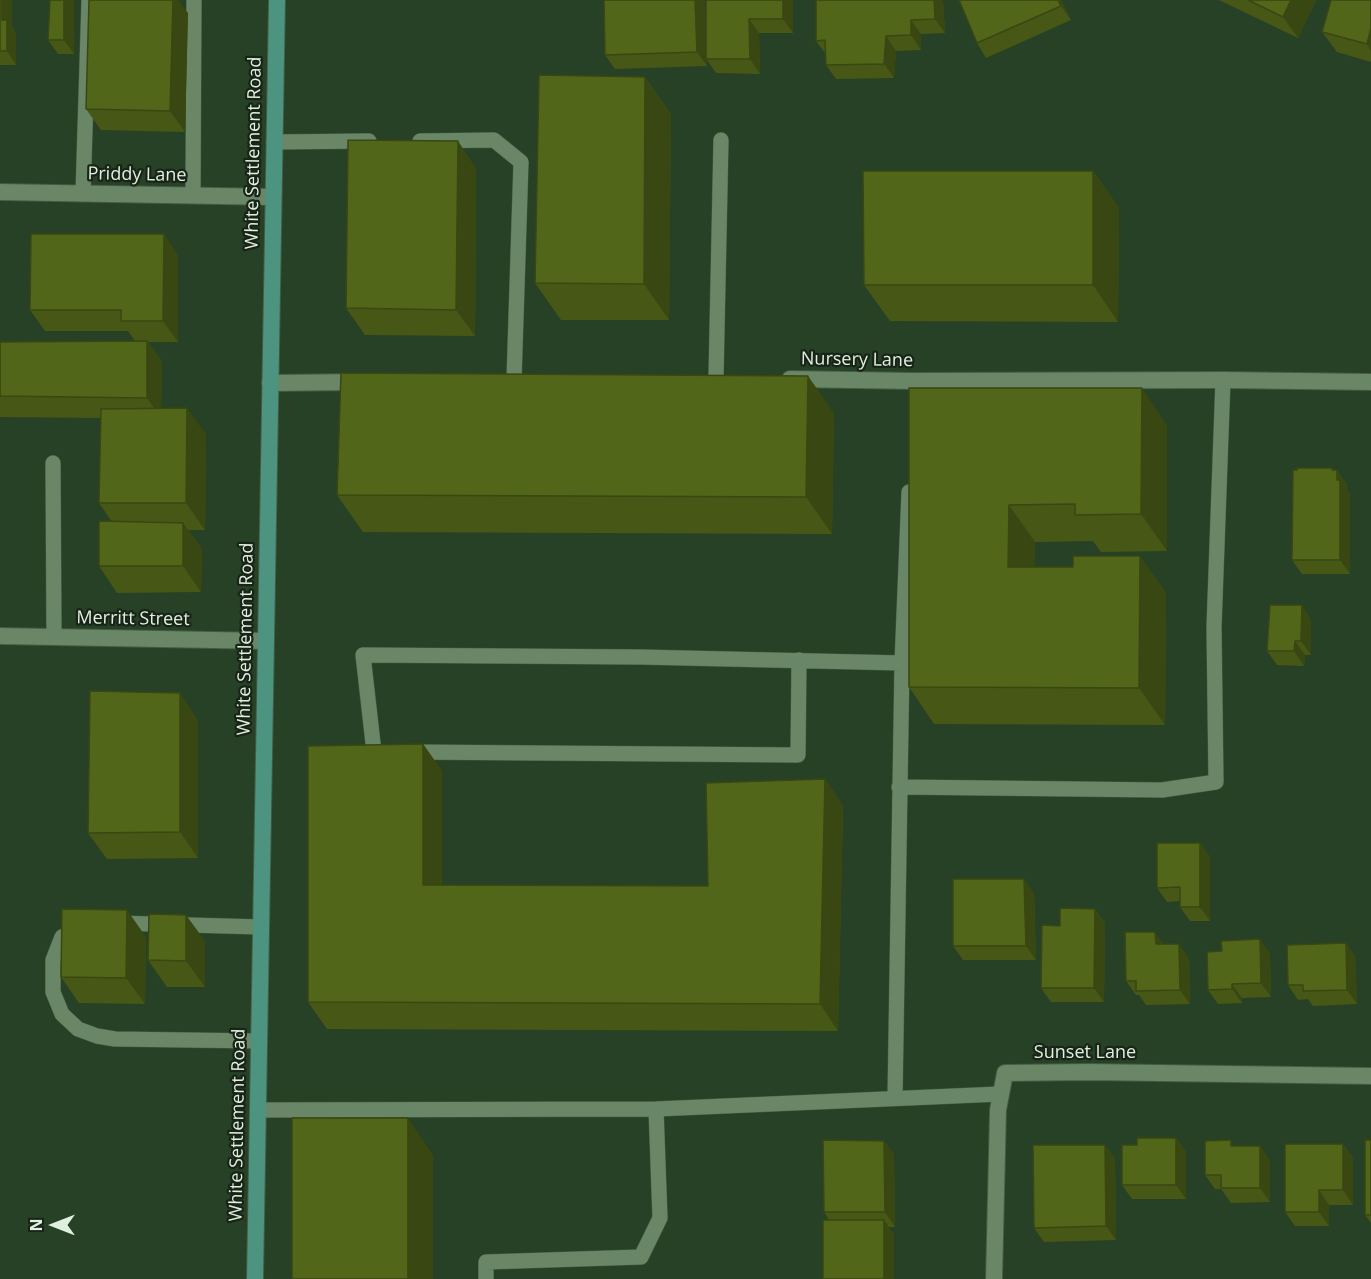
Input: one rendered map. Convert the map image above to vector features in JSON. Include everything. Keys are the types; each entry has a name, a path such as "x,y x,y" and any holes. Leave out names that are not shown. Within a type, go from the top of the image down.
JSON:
{"main road":[{"name":"White Settlement Road","path":"255,1279 277,0"}],"street":[{"name":"Priddy Lane","path":"0,192 273,197"},
{"name":"Nursery Lane","path":"774,378 914,387 1223,380 1371,382"},
{"path":"270,383 374,382"},
{"name":"Merritt Street","path":"0,636 266,641"},
{"name":"Sunset Lane","path":"994,1279 998,1110 1005,1073 1371,1076"}],"lane":[{"path":"83,194 89,0"},
{"path":"194,0 194,195"},
{"path":"401,141 494,140 521,162 514,380"},
{"path":"716,378 721,140"},
{"path":"274,142 378,141"},
{"path":"899,788 1162,790 1216,782 1214,627 1223,380"},
{"path":"53,464 54,636"},
{"path":"895,1098 899,788 910,472"},
{"path":"799,660 798,755 374,752 363,655 640,657 799,660 902,663"},
{"path":"259,1041 115,1039 97,1036 78,1029 62,1014 53,992 53,960 62,938 83,927 121,922 261,927"},
{"path":"258,1110 657,1109 1000,1094"},
{"path":"486,1279 486,1262 641,1257 660,1218 657,1109"}],"building":[{"path":"0,0 2,0 2,20 7,20 7,51 0,51"},
{"path":"50,0 64,0 64,40 48,40"},
{"path":"89,0 173,0 170,111 86,109"},
{"path":"604,0 695,0 697,52 605,55"},
{"path":"706,0 783,0 783,19 749,19 750,59 706,59"},
{"path":"816,0 934,0 935,19 911,20 911,35 886,36 884,64 826,65 825,40 816,41"},
{"path":"959,0 1058,0 1061,6 977,43"},
{"path":"1248,0 1291,0 1283,17"},
{"path":"1331,0 1371,0 1371,28 1367,44 1322,32"},
{"path":"539,75 645,77 644,284 535,283"},
{"path":"348,140 458,141 456,310 346,308"},
{"path":"863,171 1093,171 1093,285 864,285"},
{"path":"31,234 164,234 163,321 121,321 121,310 30,310"},
{"path":"147,341 147,398 0,396 0,342"},
{"path":"341,373 808,376 806,497 337,495"},
{"path":"909,388 1142,388 1141,514 1075,515 1075,504 1009,505 1008,567 1073,567 1073,556 1140,556 1139,688 909,687"},
{"path":"187,408 186,503 99,503 101,409"},
{"path":"1297,468 1337,470 1337,480 1340,480 1340,560 1292,560 1293,470"},
{"path":"99,521 183,523 183,566 99,566"},
{"path":"1270,605 1302,605 1301,641 1295,641 1294,651 1267,651"},
{"path":"90,691 180,693 180,832 88,833"},
{"path":"423,744 423,885 708,886 706,783 825,779 820,1004 308,1002 308,746"},
{"path":"1157,843 1200,843 1200,907 1180,907 1180,887 1157,888"},
{"path":"953,879 1024,879 1026,946 953,946"},
{"path":"1060,908 1095,909 1094,988 1041,988 1042,925 1060,926"},
{"path":"62,909 127,910 126,978 61,977"},
{"path":"149,914 186,915 186,961 148,960"},
{"path":"1125,932 1155,932 1156,944 1179,944 1180,990 1136,991 1136,981 1126,981"},
{"path":"1260,939 1261,983 1232,984 1232,989 1208,990 1207,952 1222,951 1221,941"},
{"path":"1346,943 1347,990 1303,991 1303,985 1288,985 1287,945"},
{"path":"292,1118 408,1118 408,1279 292,1279"},
{"path":"1137,1138 1176,1138 1176,1185 1122,1185 1122,1145 1137,1145"},
{"path":"823,1140 884,1141 885,1212 824,1212"},
{"path":"1231,1140 1231,1146 1260,1146 1260,1188 1221,1188 1221,1175 1205,1175 1205,1141"},
{"path":"1365,1140 1371,1140 1371,1215 1365,1215"},
{"path":"1285,1144 1343,1144 1343,1190 1319,1190 1319,1212 1285,1212"},
{"path":"1033,1145 1105,1145 1106,1226 1034,1228"},
{"path":"823,1220 884,1220 884,1279 823,1279"}]}
